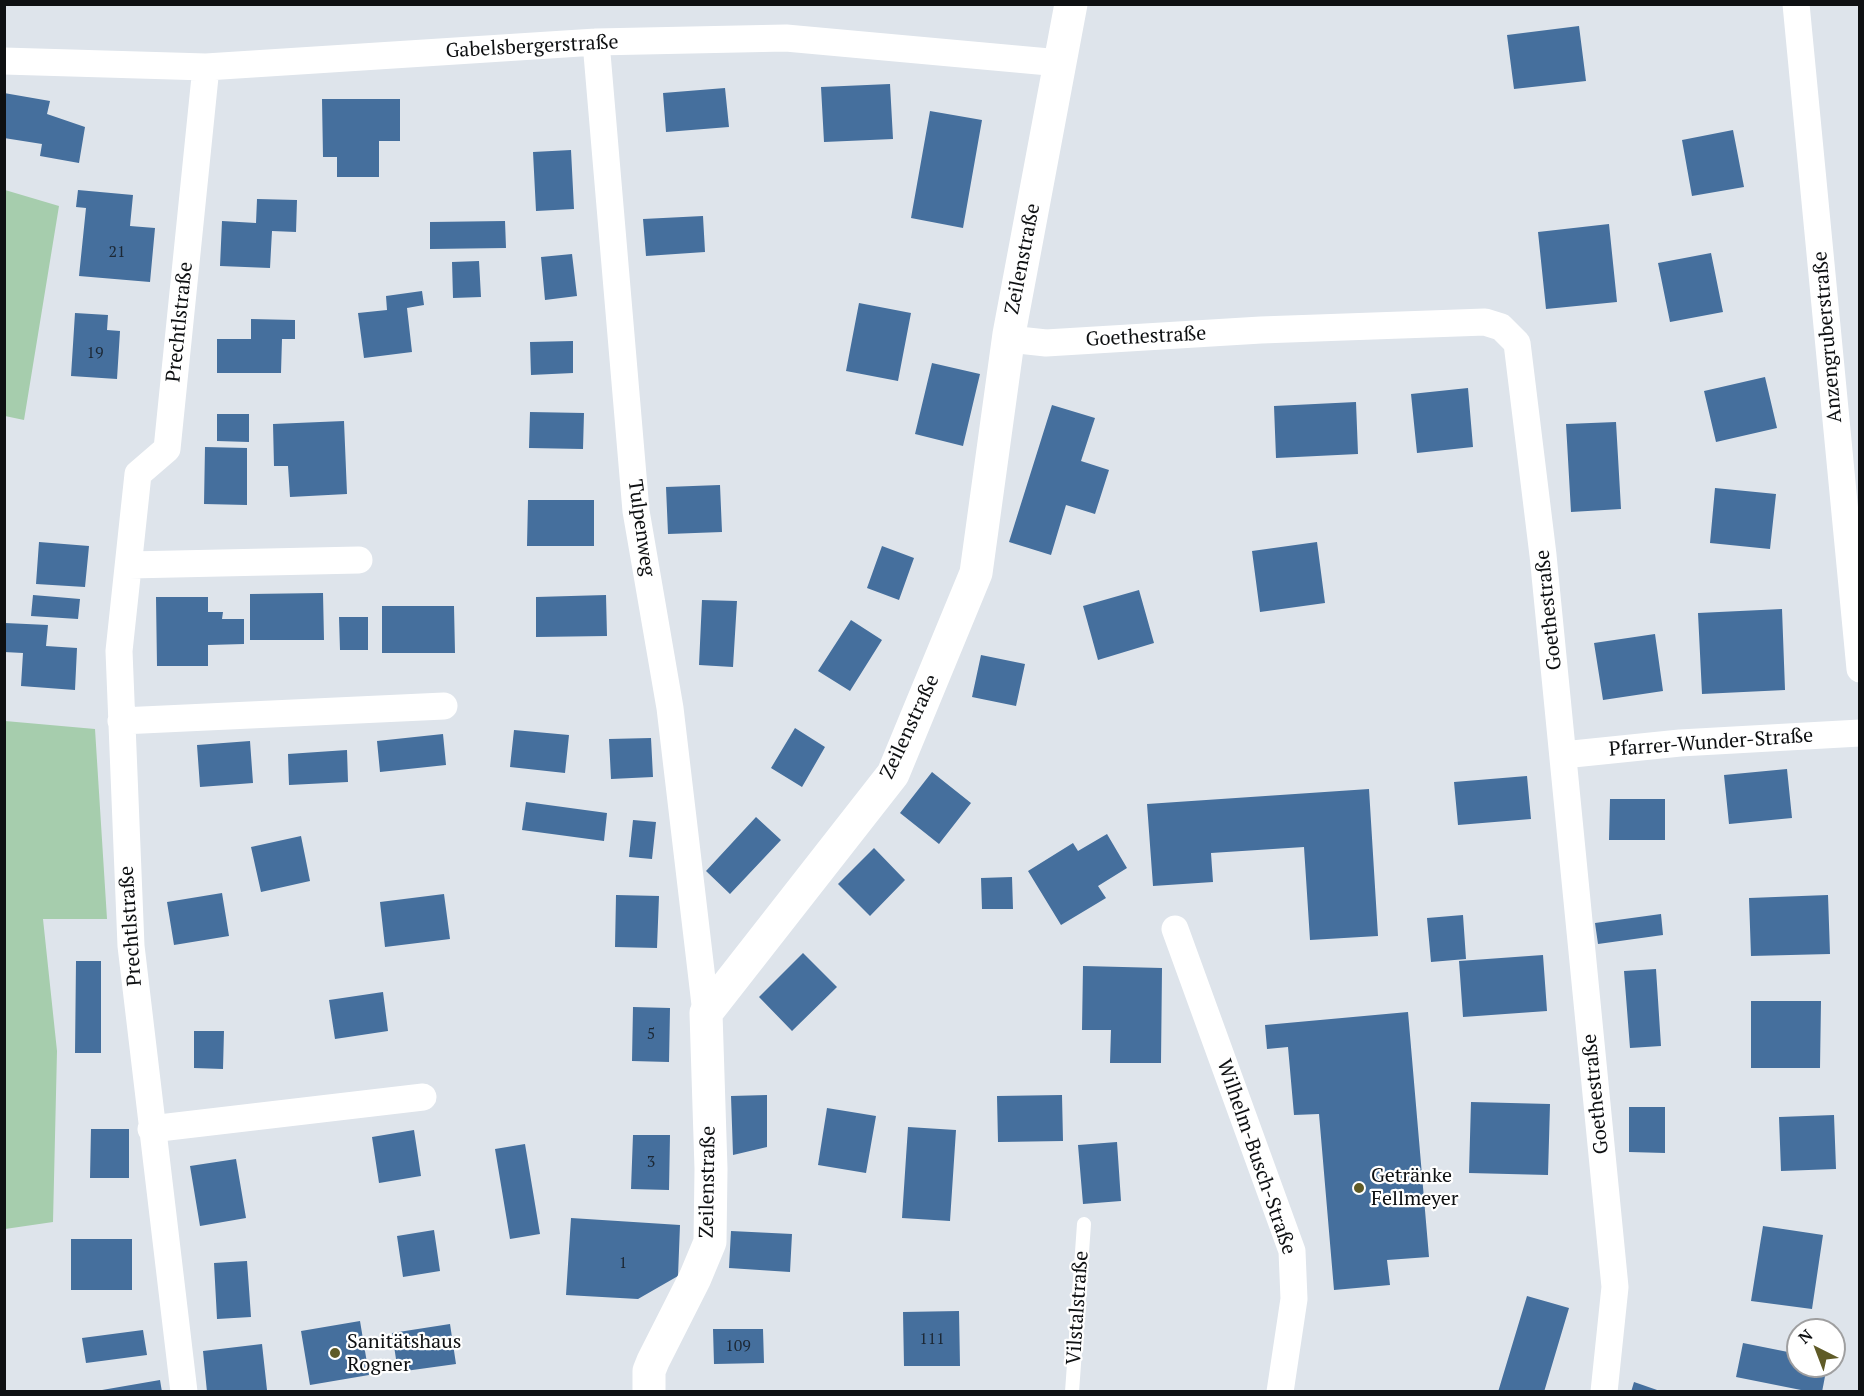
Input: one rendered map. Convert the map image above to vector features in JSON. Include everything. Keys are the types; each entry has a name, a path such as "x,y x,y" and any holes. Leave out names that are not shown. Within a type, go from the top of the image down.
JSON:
{"street":[{"name":"Zeilenstraße","path":"649,1392 649,1371 653,1361 695,1278 710,1242 711,1169 706,1013 893,774 976,573 1009,339 1071,4"},
{"name":"Anzengruberstraße","path":"1797,4 1860,669"},
{"name":"Gabelsbergerstraße","path":"4,61 206,67 596,42 786,38 1060,63"},
{"name":"Tulpenweg","path":"596,42 636,511 670,708 706,1013"},
{"name":"Prechtlstraße","path":"184,1392 130,946 119,651 138,474 167,449 206,67"},
{"name":"Goethestraße","path":"1009,339 1046,343 1261,330 1485,322 1501,327 1517,343 1543,555 1615,1287 1604,1392"},
{"path":"129,565 360,560"},
{"path":"121,721 444,706"},
{"name":"Pfarrer-Wunder-Straße","path":"1563,755 1680,743 1860,733"},
{"name":"Wilhelm-Busch-Straße","path":"1175,929 1292,1251 1294,1299 1280,1392"},
{"path":"151,1129 423,1097"}],"lane":[{"name":"Vilstalstraße","path":"1072,1392 1084,1224"}],"green space":[{"path":"5,190 59,206 24,420 5,416"},
{"path":"5,721 95,729 107,919 43,919 57,1051 53,1222 5,1229"}],"building":[{"path":"1579,26 1586,81 1514,89 1507,35"},
{"path":"890,84 893,139 824,142 821,87"},
{"path":"725,88 729,127 666,132 663,93"},
{"path":"4,93 50,101 47,114 85,127 79,163 40,156 42,144 4,138"},
{"path":"322,99 400,99 400,141 379,141 379,177 337,177 337,157 323,157"},
{"path":"930,111 982,120 963,228 911,218"},
{"path":"1733,130 1744,187 1692,196 1682,140"},
{"path":"571,150 574,209 536,211 533,152"},
{"path":"78,190 133,195 130,226 155,228 150,282 79,276 86,208 76,207"},
{"path":"257,199 297,200 296,232 272,231 270,268 220,266 222,221 256,223"},
{"path":"703,216 705,252 646,256 643,219"},
{"path":"505,221 506,248 430,249 430,222"},
{"path":"1609,224 1617,302 1546,309 1538,232"},
{"path":"1711,253 1723,312 1670,322 1658,263"},
{"path":"572,254 577,296 545,300 541,257"},
{"path":"479,261 481,297 453,298 452,262"},
{"path":"422,291 424,305 407,308 412,352 364,358 358,313 387,310 386,296"},
{"path":"859,303 911,313 898,381 846,371"},
{"path":"75,313 108,315 107,330 120,331 117,379 71,376"},
{"path":"251,319 295,320 295,339 282,339 281,373 217,373 217,339 251,339"},
{"path":"573,341 573,373 531,375 530,342"},
{"path":"932,363 980,374 963,446 915,434"},
{"path":"1765,377 1777,428 1716,442 1704,391"},
{"path":"1468,388 1473,447 1417,453 1411,394"},
{"path":"1356,402 1358,454 1276,458 1274,406"},
{"path":"1052,405 1095,418 1081,461 1109,470 1095,514 1066,505 1051,555 1009,542"},
{"path":"530,412 584,413 583,449 529,448"},
{"path":"217,414 249,414 249,442 217,441"},
{"path":"344,421 347,494 290,497 288,466 274,466 273,424"},
{"path":"1616,422 1621,509 1571,512 1566,424"},
{"path":"205,447 247,448 247,505 204,504"},
{"path":"720,485 722,532 668,534 666,487"},
{"path":"1715,488 1776,494 1770,549 1710,543"},
{"path":"528,500 594,500 594,546 527,546"},
{"path":"39,542 89,546 85,587 36,584"},
{"path":"1317,542 1325,603 1260,612 1252,551"},
{"path":"882,546 914,558 899,600 867,588"},
{"path":"1139,590 1154,643 1098,660 1083,606"},
{"path":"323,593 324,640 250,640 250,594"},
{"path":"33,595 80,599 78,619 31,616"},
{"path":"606,595 607,636 536,637 536,597"},
{"path":"156,597 208,597 208,612 223,612 222,619 244,619 244,644 208,645 208,666 157,666"},
{"path":"702,600 737,601 733,667 699,665"},
{"path":"382,606 454,606 455,653 382,653"},
{"path":"1782,609 1785,690 1702,694 1698,613"},
{"path":"339,617 368,617 368,650 340,650"},
{"path":"851,620 882,640 850,691 818,671"},
{"path":"5,623 48,625 46,646 77,648 75,690 21,686 23,653 4,652"},
{"path":"1655,634 1663,691 1603,700 1594,643"},
{"path":"981,655 1025,664 1016,706 972,697"},
{"path":"795,728 825,747 802,787 771,768"},
{"path":"514,730 569,735 565,773 510,767"},
{"path":"443,734 446,765 380,772 377,741"},
{"path":"651,738 653,777 611,779 609,739"},
{"path":"250,741 253,783 200,787 197,745"},
{"path":"347,750 348,782 289,785 288,754"},
{"path":"1787,769 1792,818 1729,824 1724,775"},
{"path":"932,772 971,803 939,844 900,813"},
{"path":"1527,776 1531,819 1458,825 1454,782"},
{"path":"1369,789 1378,936 1310,940 1304,847 1211,853 1213,882 1153,886 1147,804"},
{"path":"1610,799 1665,799 1665,840 1609,840"},
{"path":"526,802 607,813 604,841 522,830"},
{"path":"756,817 781,840 730,894 706,871"},
{"path":"633,820 656,822 652,859 629,857"},
{"path":"1107,834 1127,868 1098,886 1106,898 1061,925 1028,871 1073,843 1078,851"},
{"path":"301,836 310,881 261,892 251,847"},
{"path":"874,848 905,880 870,916 838,884"},
{"path":"1012,877 1013,909 982,909 981,878"},
{"path":"222,893 229,936 174,945 167,902"},
{"path":"444,894 450,939 385,947 380,902"},
{"path":"616,895 659,896 657,948 615,947"},
{"path":"1828,895 1830,954 1751,956 1749,898"},
{"path":"1661,914 1663,935 1598,944 1595,923"},
{"path":"1463,915 1466,959 1431,962 1427,918"},
{"path":"803,953 837,987 792,1031 759,997"},
{"path":"1543,955 1547,1011 1463,1017 1459,961"},
{"path":"76,961 101,961 101,1053 75,1053"},
{"path":"1083,966 1162,968 1161,1063 1110,1063 1111,1030 1082,1030"},
{"path":"1656,969 1661,1046 1630,1048 1624,971"},
{"path":"383,992 388,1031 335,1039 329,1000"},
{"path":"1751,1001 1821,1001 1820,1068 1751,1068"},
{"path":"633,1007 670,1008 669,1062 632,1061"},
{"path":"1408,1012 1429,1257 1387,1260 1390,1285 1334,1290 1319,1114 1294,1115 1288,1047 1267,1049 1265,1025"},
{"path":"194,1031 224,1031 223,1069 194,1068"},
{"path":"767,1095 767,1147 733,1155 731,1096"},
{"path":"1062,1095 1063,1141 998,1142 997,1096"},
{"path":"1471,1102 1550,1104 1548,1175 1469,1173"},
{"path":"1629,1107 1665,1107 1665,1153 1629,1152"},
{"path":"827,1108 876,1116 866,1173 818,1165"},
{"path":"1834,1115 1836,1169 1781,1171 1779,1117"},
{"path":"908,1127 956,1130 950,1221 902,1218"},
{"path":"91,1129 129,1129 129,1178 90,1178"},
{"path":"414,1130 421,1176 379,1183 372,1137"},
{"path":"633,1135 670,1135 669,1190 631,1189"},
{"path":"1117,1142 1121,1201 1083,1204 1078,1145"},
{"path":"525,1144 540,1234 510,1239 495,1149"},
{"path":"236,1159 246,1218 200,1226 190,1166"},
{"path":"571,1218 680,1225 678,1276 638,1299 566,1295"},
{"path":"1763,1226 1823,1235 1812,1309 1751,1301"},
{"path":"434,1230 440,1271 403,1277 397,1236"},
{"path":"731,1231 792,1234 790,1272 729,1268"},
{"path":"71,1239 132,1239 132,1290 71,1290"},
{"path":"247,1261 251,1317 217,1319 214,1263"},
{"path":"1527,1296 1569,1308 1544,1392 1498,1392"},
{"path":"959,1311 960,1366 904,1366 903,1312"},
{"name":"Sanitätshaus Rogner","path":"360,1321 369,1375 310,1385 301,1331"},
{"path":"450,1324 456,1364 398,1372 392,1333"},
{"path":"713,1329 763,1329 764,1363 714,1364"},
{"path":"143,1330 147,1355 86,1363 82,1338"},
{"path":"1743,1343 1786,1352 1786,1378 1825,1378 1822,1392 1811,1392 1736,1377"},
{"path":"262,1344 267,1390 207,1392 203,1351"},
{"path":"160,1380 162,1392 103,1392 102,1390"},
{"path":"1634,1382 1660,1391 1660,1392 1631,1392"}],"place":[{"name":"Getränke Fellmeyer","path":"1359,1188"},
{"name":"Sanitätshaus Rogner","path":"335,1353"}]}
